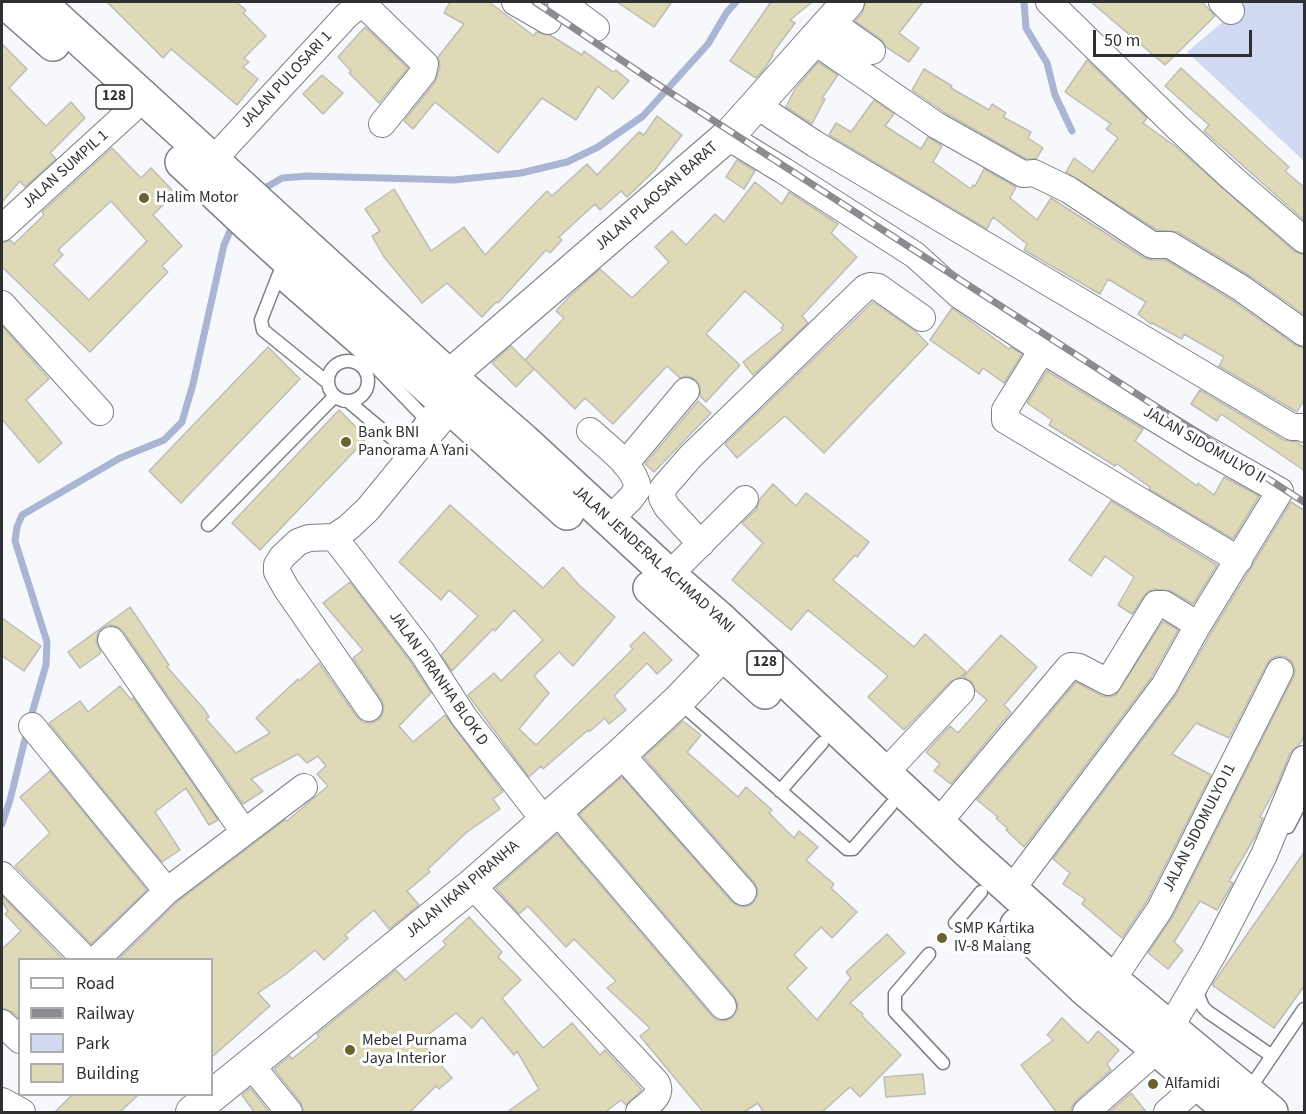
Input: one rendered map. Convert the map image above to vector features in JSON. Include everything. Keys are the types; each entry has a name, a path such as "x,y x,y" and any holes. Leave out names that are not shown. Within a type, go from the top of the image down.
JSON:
{"main road":[{"name":"JALAN JENDERAL ACHMAD YANI","path":"5,2 130,111 222,179"},
{"name":"JALAN JENDERAL ACHMAD YANI","path":"45,4 442,400 722,655 883,814 987,896 1112,980 1164,1038 1199,1084 1250,1106"},
{"name":"JALAN JENDERAL ACHMAD YANI","path":"256,215 281,269 372,358 442,400 490,410 719,618 885,773 937,824 987,896 1085,989 1164,1038 1250,1106"}],"street":[{"path":"515,2 554,11 596,28"},
{"path":"1049,2 1177,127 1232,178 1305,240"},
{"path":"350,5 425,64 423,73 381,124"},
{"name":"JALAN PULOSARI 1","path":"222,179 350,5"},
{"path":"831,22 872,51"},
{"path":"831,22 936,125 1023,174 1034,173 1069,190 1152,245 1170,245 1241,288 1305,333"},
{"name":"JALAN PLAOSAN BARAT","path":"442,400 724,138 831,22"},
{"path":"756,105 815,144 1291,427 1303,425"},
{"name":"JALAN SUMPIL 1","path":"2,228 130,111"},
{"name":"JALAN SIDOMULYO II","path":"724,138 738,143 784,171 915,255 959,295 1042,350 1202,447 1278,488 1279,493 1198,625 1164,686 987,896"},
{"path":"1131,212 1168,236 1170,245"},
{"path":"701,543 667,507 662,498 663,488 691,456 865,288 878,287 922,318"},
{"path":"2,304 47,338 100,412"},
{"path":"1042,350 1005,410 1004,418 1007,422 1239,560"},
{"path":"625,464 686,391"},
{"path":"369,708 286,588 277,572 277,565 298,542 309,537 334,537 349,527 368,509 442,400"},
{"path":"590,431 625,464 636,479 638,488 609,520"},
{"path":"669,575 745,499"},
{"name":"JALAN PIRANHA BLOK D","path":"334,537 422,652 464,717 723,1006"},
{"path":"937,824 1069,667 1079,667 1107,683 1156,604 1164,604 1198,625"},
{"path":"111,640 244,832"},
{"name":"JALAN IKAN PIRANHA","path":"213,1096 472,885 678,701 722,655"},
{"name":"JALAN SIDOMULYO I1","path":"1112,980 1160,909 1280,670"},
{"path":"885,773 961,692"},
{"path":"32,726 167,891"},
{"path":"621,753 743,892"},
{"path":"1086,1113 1164,1038 1213,954 1264,855 1305,759"},
{"path":"98,958 167,891 304,787"},
{"path":"2,875 84,958"},
{"path":"472,885 656,1082 659,1087 658,1094 639,1113"},
{"path":"2,1023 18,1038"},
{"path":"251,1065 289,1113"},
{"path":"1167,1113 1199,1084"},
{"path":"2,1101 22,1113 27,1096"},
{"name":"JALAN IKAN PIRANHA","path":"192,1113 213,1096"}],"lane":[{"path":"281,269 261,320 263,330 327,382 334,397 349,402 399,444 410,438 442,400"},
{"path":"327,382 333,367 348,361 357,362 372,358 369,381 363,396 349,402"},
{"path":"208,525 334,397"},
{"path":"678,701 847,849 853,849 883,814"},
{"path":"780,791 818,748"},
{"path":"1272,1056 1208,1012 1198,995 1305,796"},
{"path":"956,921 987,896"},
{"path":"929,954 895,994 895,1012 943,1064"},
{"path":"1250,1106 1272,1056 1305,1009"}],"green space":[{"path":"1242,2 1304,2 1304,161 1187,52 1244,4"}],"building":[{"path":"107,2 236,2 246,10 243,13 266,36 244,58 249,62 243,67 258,79 237,105 171,49 163,58"},
{"path":"450,2 489,2 534,36 536,32 550,35 582,55 584,51 613,72 616,70 629,81 613,99 598,86 576,120 542,98 498,153 435,102 413,129 404,121 435,82 440,67 438,57 464,24 444,13"},
{"path":"617,2 672,2 654,27"},
{"path":"771,2 812,2 790,20 795,23 756,78 730,61"},
{"path":"865,2 923,2 899,33 919,48 909,62 886,47 881,39 855,21 862,14"},
{"path":"1091,2 1202,2 1215,16 1165,65"},
{"path":"365,27 408,68 379,103 349,73 351,71 338,57"},
{"path":"2,44 27,69 9,88 46,126 71,102 85,118 50,153 56,159 25,187 20,181 2,202"},
{"path":"1087,60 1147,118 1143,123 1175,146 1294,251 1305,255 1305,315 1250,276 1178,232 1157,230 1066,172 1074,158 1093,172 1118,138 1106,129 1111,124 1065,92"},
{"path":"818,62 838,75 822,98 825,99 812,124 786,107 795,89"},
{"path":"1181,68 1289,167 1285,171 1305,188 1305,221 1204,131 1209,125 1165,86"},
{"path":"924,69 989,110 992,104 1006,113 1003,117 1031,132 1028,138 1043,148 1036,159 1026,159 944,112 912,90"},
{"path":"322,75 343,93 323,114 303,94"},
{"path":"874,100 894,114 885,126 921,149 928,137 942,146 933,162 971,189 984,169 1016,187 1010,198 1037,220 1051,198 1144,258 1166,260 1233,301 1295,345 1305,348 1305,398 1297,412 1219,366 1224,357 1184,334 1182,339 1151,324 1138,314 1146,302 1108,279 1100,294 1024,250 1027,244 993,217 987,229 829,135 836,123 851,132"},
{"path":"657,116 682,135 654,171 627,197 621,191 600,210 595,204 559,237 562,240 550,253 546,250 498,303 496,302 482,317 447,283 422,303 384,257 372,236 380,231 365,209 394,189 431,251 464,227 485,255 547,191 552,196 587,164 597,175 639,132 644,135"},
{"path":"112,148 141,178 151,168 175,193 153,215 182,246 162,266 168,272 90,352 2,267 2,243 10,240 14,244 44,215 42,212","holes":["111,201 147,241 89,300 53,265 63,255 58,250"]},
{"path":"737,160 755,171 744,189 726,177"},
{"path":"755,182 782,204 789,192 838,224 831,233 857,257 802,316 808,323 753,375 743,362 783,330 781,328 784,325 745,291 706,334 740,365 706,402 700,396 700,386 696,380 688,376 680,378 667,366 613,424 585,398 575,409 525,360 564,318 556,311 600,269 632,298 669,262 655,247 672,231 686,245 715,214 724,222"},
{"path":"873,302 915,331 928,344 824,453 785,416 737,458 725,444"},
{"path":"952,308 1009,349 1011,347 1022,354 1004,383 983,368 979,374 930,340"},
{"path":"2,326 49,379 26,400 62,443 39,463 2,419"},
{"path":"511,346 534,369 516,387 492,363"},
{"path":"268,347 300,379 181,503 149,471"},
{"path":"1047,371 1143,429 1135,441 1197,486 1198,483 1214,495 1224,477 1259,496 1233,539 1149,489 1150,487 1117,464 1115,466 1049,425 1052,420 1027,403"},
{"path":"1200,390 1284,440 1296,442 1305,448 1305,471 1221,414 1217,421 1191,404"},
{"path":"698,401 711,413 654,472 645,464"},
{"path":"339,410 367,438 260,550 232,523"},
{"path":"773,484 796,506 806,493 869,542 833,580 914,647 925,634 966,672 950,682 904,730 868,697 888,676 808,610 791,630 732,580 763,543 742,523 756,510 760,499"},
{"path":"1111,501 1217,565 1193,604 1171,591 1155,589 1144,596 1132,614 1118,605 1134,577 1105,556 1091,576 1069,560"},
{"path":"1291,502 1305,511 1305,735 1290,753 1276,788 1260,817 1263,818 1256,835 1229,881 1233,883 1217,910 1200,901 1174,942 1183,950 1168,969 1148,953 1173,916 1293,678 1295,670 1292,662 1286,657 1279,656 1272,658 1267,664 1229,738 1196,723 1172,754 1211,775 1147,901 1122,938 1082,904 1085,899 1063,884 1070,873 1053,859 1176,695"},
{"path":"450,505 543,588 563,567 579,585 615,617 573,666 559,652 534,676 549,693 519,729 536,745 633,649 630,646 644,632 672,660 657,674 647,663 614,696 626,710 609,724 605,718 543,769 541,766 529,777 468,695 494,673 501,681 543,640 514,610 452,671 441,655 478,616 449,590 441,600 399,562"},
{"path":"350,582 410,661 431,693 399,726 413,742 445,715 503,792 493,799 500,809 467,832 428,869 430,872 407,891 419,905 389,929 374,910 345,935 348,938 324,960 315,950 258,993 270,1006 213,1056 213,958 120,958 177,902 285,820 287,821 328,786 317,774 326,766 318,756 307,763 298,754 251,779 263,791 243,804 123,631 110,625 102,628 96,641 101,653 80,668 68,652 130,607 169,665 167,667 204,709 209,717 206,719 236,753 270,733 256,718 319,663 357,717 363,722 371,723 382,715 384,706 381,699 353,658 363,650 323,603"},
{"path":"2,618 41,646 24,671 2,656"},
{"path":"1163,621 1178,630 1151,678 1024,847 1006,830 1008,829 996,818 998,817 977,800 1076,682 1102,696 1116,695"},
{"path":"1001,635 1037,667 1004,705 1011,712 951,784 934,771 940,764 926,752 950,726 958,733 987,700 975,690 972,682 963,677"},
{"path":"120,686 131,700 133,698 218,820 209,825 186,788 155,812 180,850 162,862 49,723 80,701 88,712"},
{"path":"683,721 701,735 687,752 738,797 746,787 772,810 769,813 794,838 799,831 818,847 806,860 834,884 831,888 857,912 832,938 821,927 794,955 807,968 787,988 817,1020 851,978 846,972 887,934 905,953 850,1003 901,1055 860,1097 850,1087 821,1113 764,1113 758,1103 742,1113 704,1113 640,1036 650,1028 607,988 616,981 574,939 566,947 528,906 519,914 496,888 557,834 712,1016 717,1020 725,1021 733,1017 738,1004 734,996 579,814 622,777 732,902 745,907 753,903 758,890 754,882 644,757"},
{"path":"50,771 147,890 91,944 15,866 50,833 20,797"},
{"path":"1305,851 1305,985 1274,1028 1212,985"},
{"path":"2,896 62,958 18,958 18,1017 2,1008 2,949 21,931 5,914 8,911 2,901"},
{"path":"469,917 502,952 498,957 521,980 502,998 543,1048 572,1023 600,1055 605,1050 642,1090 626,1105 621,1100 604,1113 506,1113 539,1089 517,1051 514,1055 482,1017 472,1028 456,1013 420,1041 452,1078 439,1089 436,1086 409,1113 304,1113 301,1103 274,1069 290,1056 292,1059 319,1037 317,1034 396,970 405,980 446,945 443,941"},
{"path":"1062,1018 1088,1043 1098,1031 1119,1050 1107,1064 1111,1070 1076,1101 1071,1113 1057,1113 1021,1065 1053,1040 1047,1035"},
{"path":"923,1074 925,1094 886,1097 884,1077"},
{"path":"250,1088 270,1113 255,1113 242,1095"},
{"path":"1131,1093 1147,1113 1108,1113"},
{"path":"71,1096 137,1096 119,1113 54,1113"}],"waterway":[{"path":"260,191 282,178 308,176 454,180 521,173 567,162 598,147 643,116 708,44 727,12 736,2"},
{"path":"1024,2 1026,28 1047,63 1055,95 1072,131"},
{"path":"30,720 46,665 47,642 15,541 17,527 22,515 120,458 164,440 182,422 193,384 224,245 234,222"},
{"path":"2,824 27,731"}],"railway":[{"path":"535,2 657,84 1304,502"}],"place":[{"name":"Halim Motor","path":"144,198"},
{"name":"Bank BNI Panorama A Yani","path":"346,442"},
{"name":"SMP Kartika IV-8 Malang","path":"942,938"},
{"name":"Mebel Purnama Jaya Interior","path":"350,1050"},
{"name":"Alfamidi","path":"1153,1084"}]}
